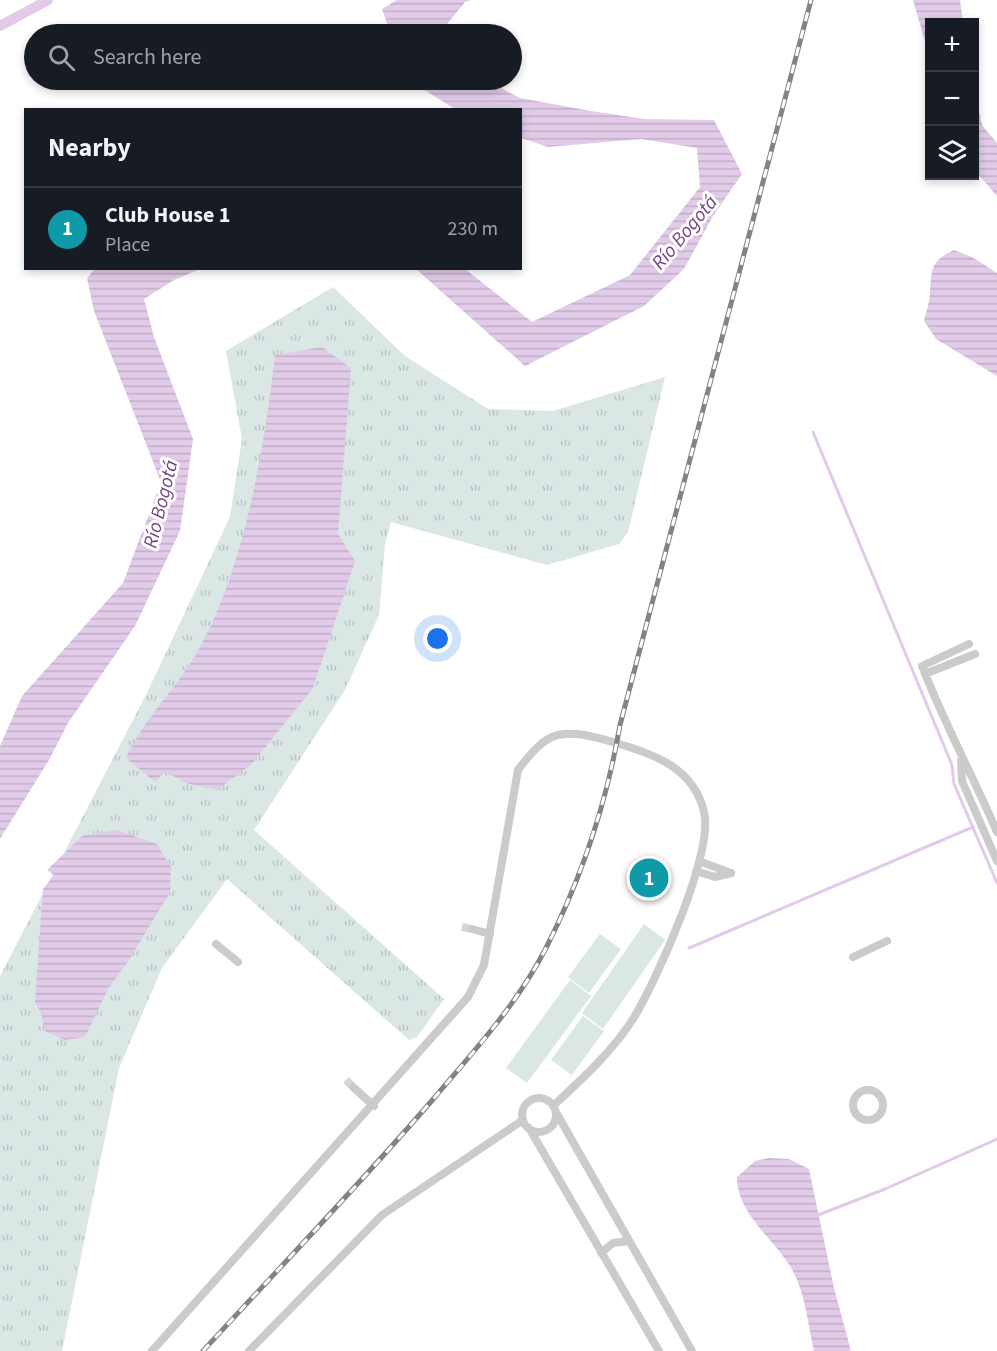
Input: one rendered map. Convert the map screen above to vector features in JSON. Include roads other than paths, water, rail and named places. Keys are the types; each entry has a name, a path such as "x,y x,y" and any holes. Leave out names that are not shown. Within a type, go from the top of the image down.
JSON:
{"street":[{"path":"923,670 969,644"},
{"path":"923,670 975,654"},
{"path":"923,670 961,760 972,775 997,832"},
{"path":"152,1351 374,1106 468,997 484,965 518,770 532,751 557,735 591,735 658,755 677,768 692,786 704,811 706,837 669,946 633,1020 555,1110 552,1126 541,1132 529,1128"},
{"path":"961,760 962,781 997,861"},
{"path":"696,871 715,877 731,873 699,861"},
{"path":"472,929 490,934"},
{"path":"854,957 887,941"},
{"path":"216,944 238,962"},
{"path":"353,1087 374,1106"},
{"path":"659,1351 523,1120 524,1108 532,1100 544,1099 555,1110 692,1351"},
{"path":"249,1351 279,1317 382,1215 523,1120"},
{"path":"601,1253 613,1243 629,1241"}],"water":[{"path":"397,0 471,0 465,2 447,24 387,24 382,9"},
{"path":"913,0 960,0 962,18 925,18 925,41"},
{"name":"Río Bogotá","path":"424,90 505,90 520,98 644,119 714,120 742,174 713,216 684,269 644,306 525,366 417,270 466,270 532,322 630,275 700,187 697,148 641,139 548,147 522,138 522,108 453,108"},
{"path":"979,110 982,125 997,143 997,196 979,176"},
{"path":"954,250 972,257 997,273 997,376 936,339 924,321 934,266 940,258"},
{"name":"Río Bogotá","path":"94,270 198,270 174,280 144,299 154,337 193,439 180,531 135,626 68,723 49,760 0,839 0,746 22,696 123,583 161,482 94,311 87,278"},
{"path":"322,347 351,368 338,534 355,561 313,688 252,764 217,790 186,783 165,771 155,782 126,758 142,729 191,663 215,616 229,581 250,506 258,467 275,355"},
{"path":"117,830 157,844 171,867 170,892 129,960 108,989 85,1037 65,1040 45,1031 41,1013 35,1002 43,889 54,875 47,870 82,836"},
{"path":"768,1158 789,1159 809,1169 834,1288 851,1351 814,1351 805,1307 795,1275 783,1255 757,1224 743,1202 737,1177 755,1161"}],"waterway":[{"path":"0,26 48,0"},
{"path":"813,432 952,765 954,784 997,883"},
{"path":"689,948 973,827"},
{"path":"818,1215 885,1189 997,1139"}],"tunnel":[{"path":"462,927 472,929"},
{"path":"346,1080 353,1087"}],"railway":[{"path":"203,1351 378,1162 480,1044 509,1007 535,968 559,922 591,839 608,782 620,725 811,0"}],"place":[{"name":"Club House 1","path":"649,878"}]}
